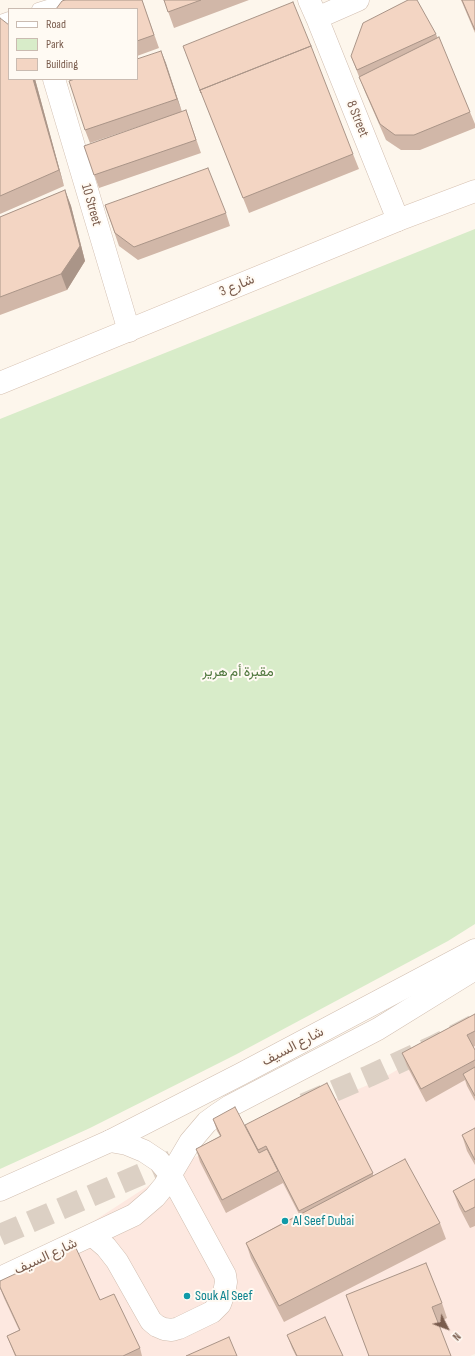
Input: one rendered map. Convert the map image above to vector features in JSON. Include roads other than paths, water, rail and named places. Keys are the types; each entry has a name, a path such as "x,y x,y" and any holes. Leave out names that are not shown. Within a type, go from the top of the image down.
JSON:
{"street":[{"name":"8 Street","path":"358,0 313,9 398,220"},
{"name":"10 Street","path":"54,80 129,331"},
{"name":"شارع 3","path":"0,383 398,220 475,191"},
{"name":"شارع السيف","path":"0,1190 110,1141 241,1074 475,950"},
{"name":"شارع السيف","path":"0,1278 134,1215 155,1197 164,1186 190,1142 207,1122 218,1114 230,1106 378,1029 475,969"},
{"name":"شارع السيف","path":"92,1235 106,1247 117,1261 151,1321 157,1326 172,1330 179,1328 212,1312 220,1304 224,1294 226,1282 225,1275 170,1174 159,1161 144,1150 128,1144 110,1141"}],"lane":[{"path":"41,8 67,0"}],"tunnel":[{"path":"304,1104 434,1046 475,1025"},
{"path":"0,1235 179,1158"}],"place":[{"name":"Al Seef Dubai","path":"285,1221"},
{"name":"Souk Al Seef","path":"187,1296"}],"park label":[{"name":"مقبرة أم هرير","path":"238,672"}]}
